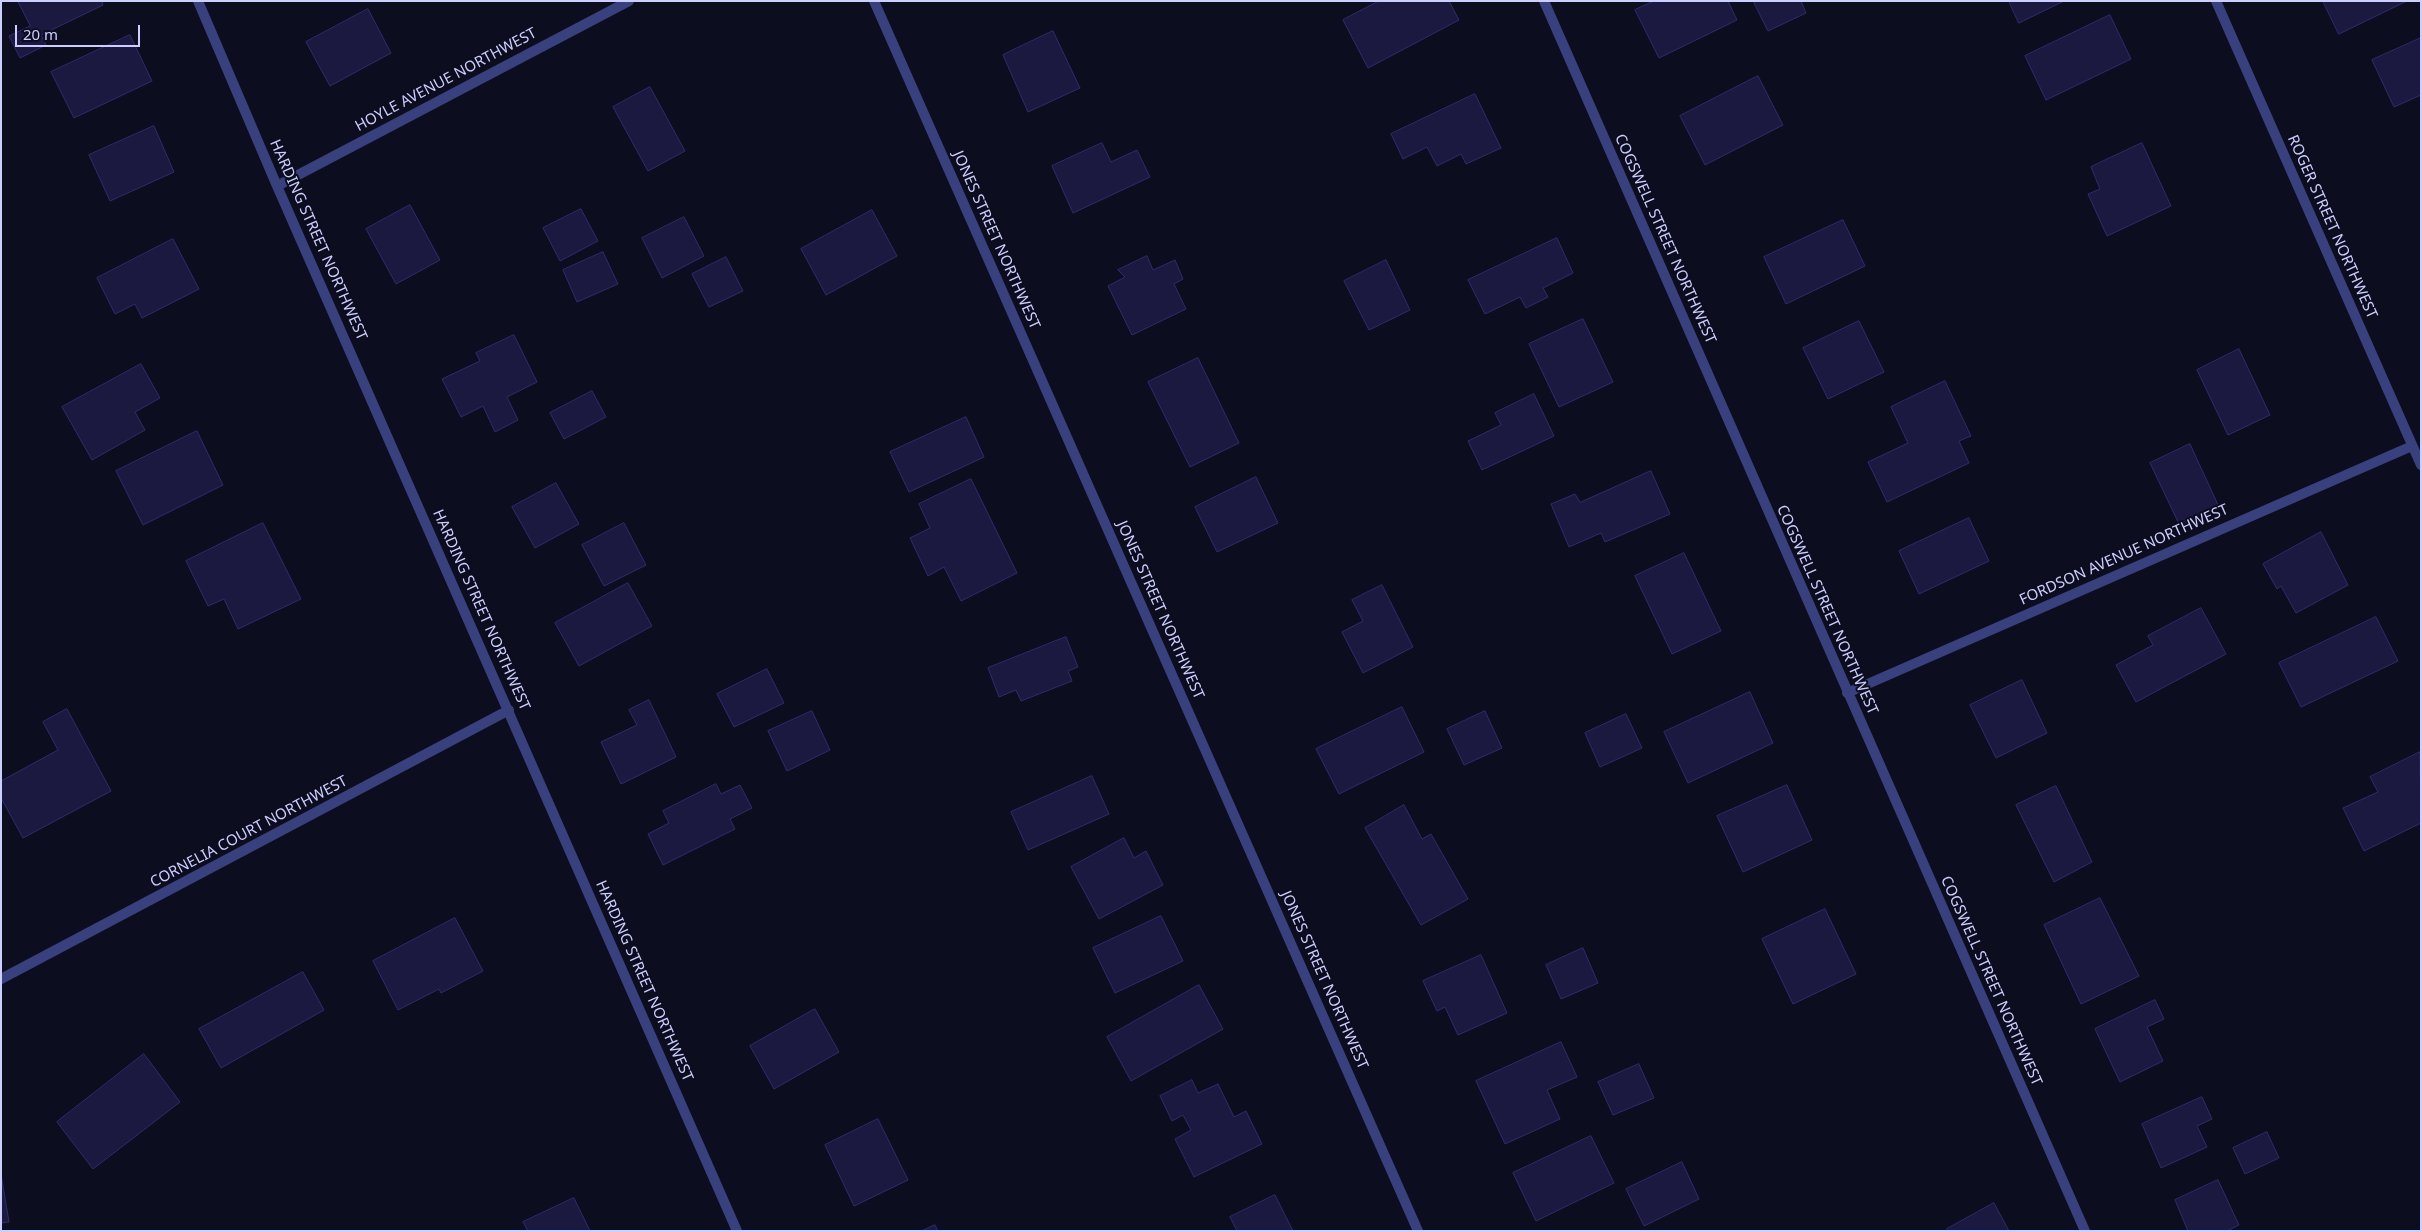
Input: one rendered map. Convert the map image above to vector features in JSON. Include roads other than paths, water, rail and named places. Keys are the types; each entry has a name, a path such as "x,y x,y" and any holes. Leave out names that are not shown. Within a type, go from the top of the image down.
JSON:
{"street":[{"name":"HARDING STREET NORTHWEST","path":"198,1 277,186 510,710 737,1231"},
{"name":"HOYLE AVENUE NORTHWEST","path":"277,186 629,1"},
{"name":"JONES STREET NORTHWEST","path":"874,1 1418,1231"},
{"name":"COGSWELL STREET NORTHWEST","path":"1544,1 2085,1231"},
{"name":"ROGER STREET NORTHWEST","path":"2216,1 2421,465"},
{"name":"FORDSON AVENUE NORTHWEST","path":"1847,693 2412,446"},
{"name":"CORNELIA COURT NORTHWEST","path":"1,979 510,710"}]}
